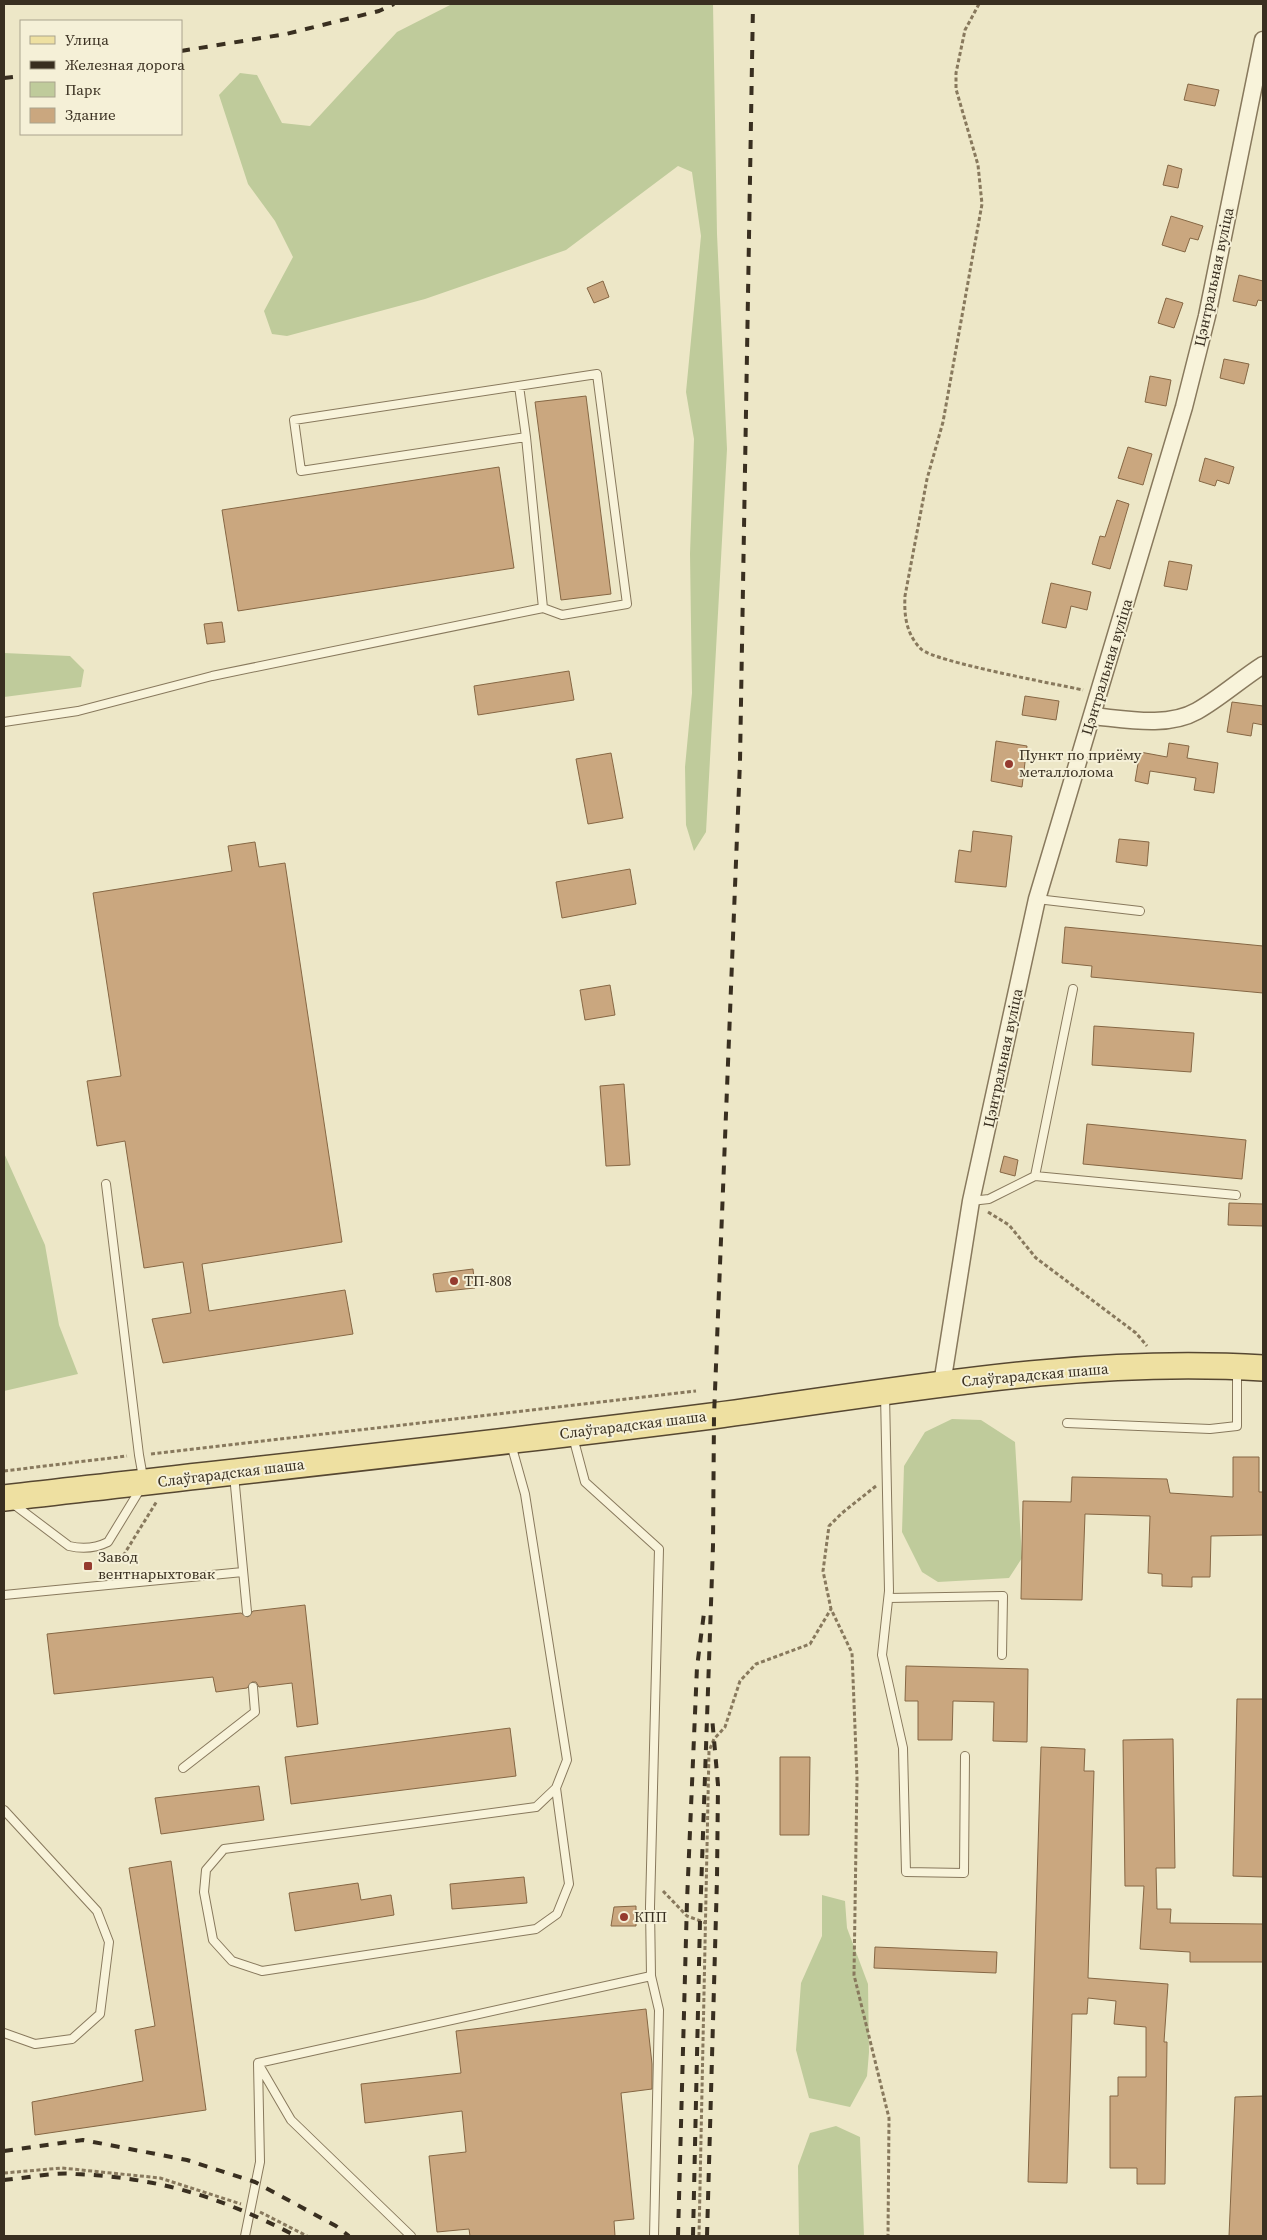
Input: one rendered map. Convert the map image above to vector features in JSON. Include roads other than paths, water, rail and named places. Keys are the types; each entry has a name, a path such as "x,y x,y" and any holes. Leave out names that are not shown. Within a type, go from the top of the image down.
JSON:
{"main road":[{"name":"Слаўгарадская шаша","path":"5,1498 572,1433 1066,1369 1163,1366 1263,1368"}],"street":[{"name":"Цэнтральная вуліца","path":"942,1384 972,1201 1037,899 1184,407 1207,316 1263,40"},
{"path":"1092,716 1154,720 1184,717 1197,711 1263,665"}],"lane":[{"path":"4,722 78,711 212,676 543,608 562,615 626,604 597,374 294,420 301,471 526,437"},
{"path":"519,386 543,608"},
{"path":"1037,899 1140,911"},
{"path":"1035,1176 1073,989"},
{"path":"972,1201 989,1199 1035,1176 1236,1196"},
{"path":"5,1498 69,1546 89,1547 108,1542 144,1483 106,1184"},
{"path":"1067,1423 1210,1429 1236,1426 1237,1366"},
{"path":"885,1392 889,1598 882,1655 903,1748 906,1872 964,1873 965,1756"},
{"path":"572,1433 585,1482 659,1549 650,1878 651,1976 659,2010 654,2236"},
{"path":"510,1440 525,1494 567,1760 556,1788 536,1807 224,1849 206,1870 204,1892 213,1940 232,1961 262,1971 536,1929 557,1914 569,1884 556,1788"},
{"path":"234,1473 247,1612"},
{"path":"4,1595 243,1572"},
{"path":"889,1598 1003,1596 1002,1655"},
{"path":"183,1768 255,1712 253,1687"},
{"path":"4,1810 97,1911 109,1942 100,2014 72,2039 35,2044 4,2033"},
{"path":"258,2063 651,1976"},
{"path":"245,2236 260,2162 258,2063"},
{"path":"258,2063 291,2120 410,2236"}],"railway":[{"path":"182,51 286,34 379,11 394,4"},
{"path":"693,2236 700,1920 713,1546 714,1416 740,761 753,4"},
{"path":"4,78 20,76"},
{"path":"678,2236 687,1901 697,1667 704,1613"},
{"path":"707,2236 718,1785 712,1717"},
{"path":"4,2151 83,2140 187,2160 255,2182 336,2226 349,2236"},
{"path":"4,2180 49,2174 67,2174 106,2176 163,2185 216,2200 242,2210 296,2236"}],"place":[{"name":"Пункт по приёму металлолома","path":"1009,764"},
{"name":"ТП-808","path":"454,1281"},
{"name":"Завод вентнарыхтовак","path":"88,1566"},
{"name":"КПП","path":"624,1917"}]}
